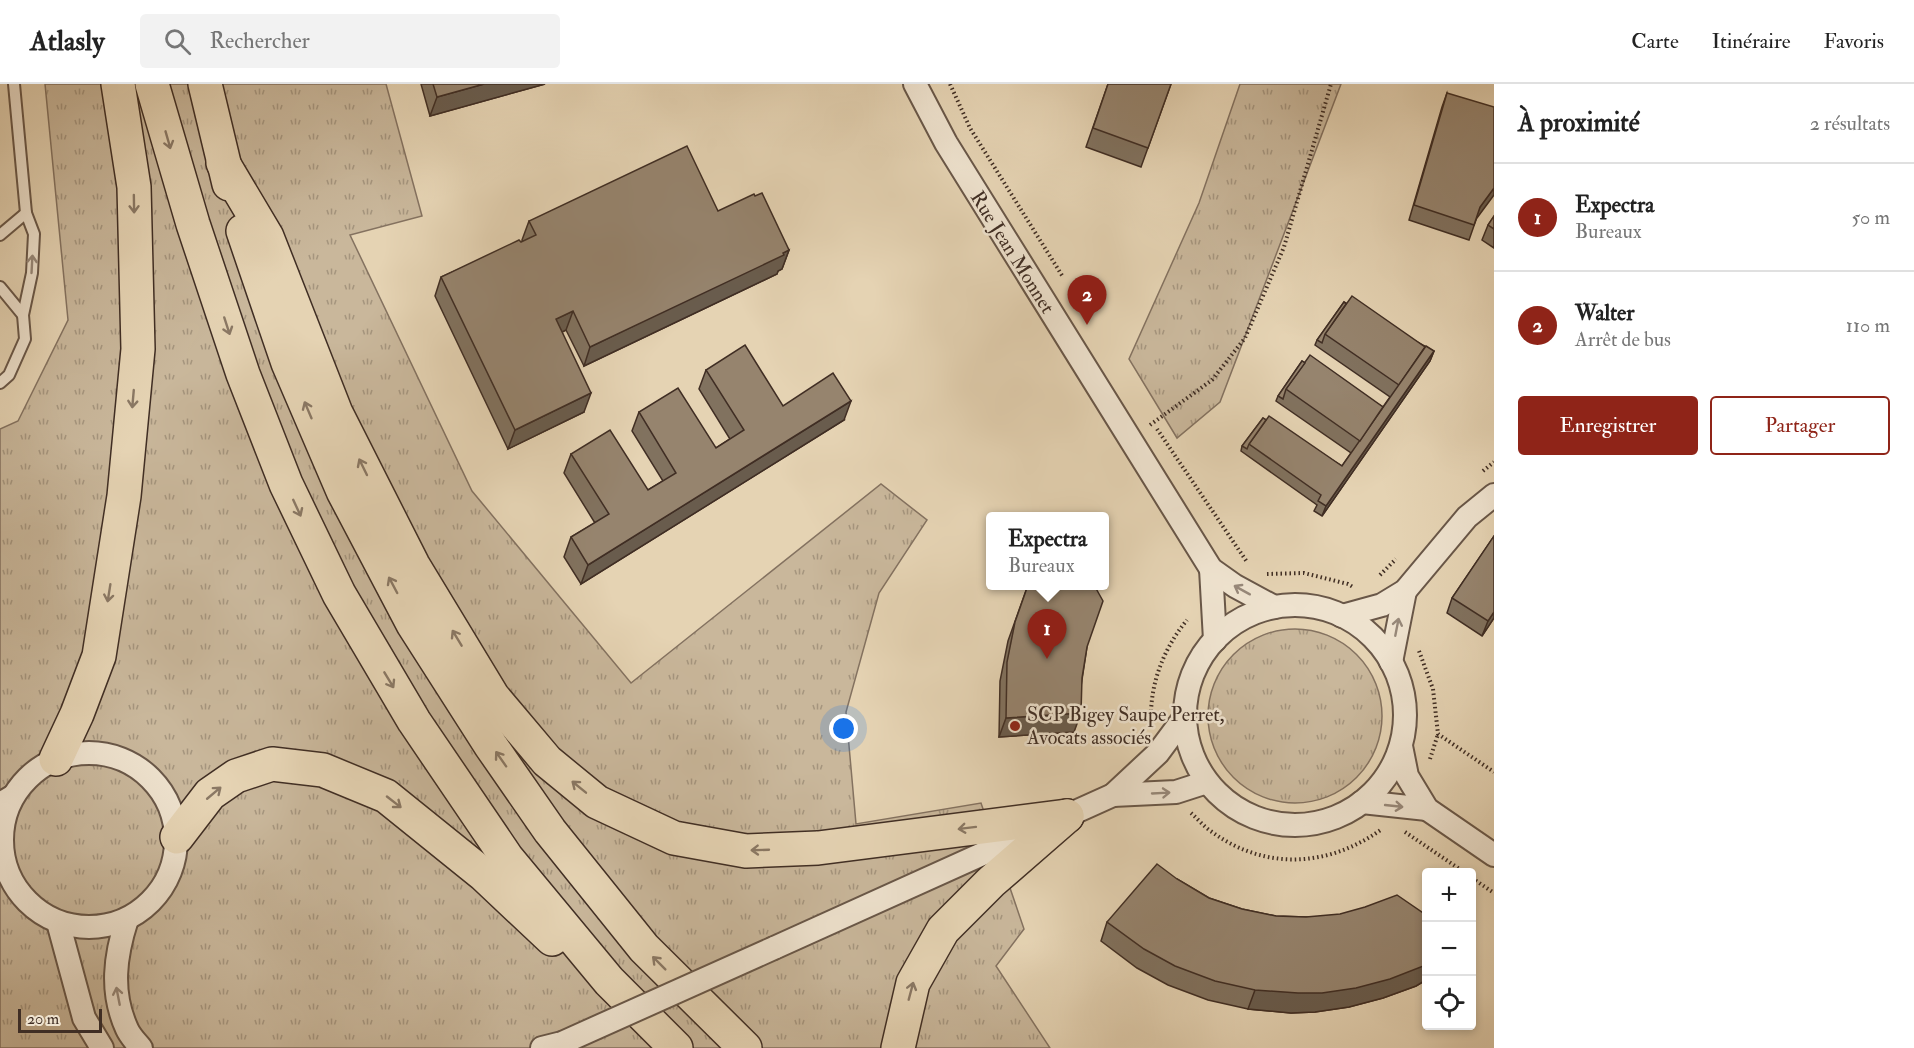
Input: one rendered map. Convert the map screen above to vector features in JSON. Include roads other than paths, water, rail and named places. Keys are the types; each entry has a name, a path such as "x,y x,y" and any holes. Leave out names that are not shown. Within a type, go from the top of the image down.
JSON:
{"highway":[{"path":"56,759 77,714 99,656 124,496 138,349 134,187 118,84"},
{"path":"152,84 192,224 243,374 286,484 339,594 414,722 501,848 609,981 676,1048"},
{"path":"205,84 223,164 288,363 343,491 413,624 491,746 550,831 644,948 746,1048"},
{"path":"223,164 267,237 336,412 412,565 493,697 547,761 597,802 674,838 746,851 818,848 1067,816"},
{"path":"177,837 210,794 236,776 272,764 323,770 386,796 484,874 546,934 609,981"},
{"path":"898,1048 913,983 943,930 991,882 1067,816"}],"street":[{"name":"Rue Jean Monnet","path":"915,84 946,143 1211,569 1235,586 1274,608"},
{"path":"1342,616 1382,604 1405,591 1467,517 1494,495"},
{"name":"Rue Jean Monnet","path":"1211,569 1215,640"},
{"path":"1390,662 1405,591"},
{"path":"1401,746 1386,777 1362,802 1332,819 1298,825 1263,821 1232,806 1207,782 1190,752 1184,718 1188,684 1203,652 1227,627 1257,611 1292,604 1326,608 1357,623 1382,647 1399,677 1405,711 1401,746 1407,776 1427,809 1494,855"},
{"path":"552,1046 1113,795 1158,753 1184,718"},
{"path":"80,753 105,754 122,759 150,777 165,797 177,837 175,854 164,885 154,899 127,919 93,928 75,927 58,922 42,915 29,904 4,875 2,828 13,797 22,783 43,765 56,759 80,753"},
{"path":"1113,795 1176,792 1207,782"},
{"path":"1362,802 1427,809"},
{"path":"127,919 117,947 116,993 127,1031 141,1048"},
{"path":"58,922 84,1018 102,1048"}],"lane":[{"path":"0,383 9,375 25,339 23,315 32,273 34,234 26,213 14,84"},
{"path":"0,235 26,213"},
{"path":"0,287 23,315"},
{"path":"0,797 22,783"}],"place":[{"name":"Walter","path":"1087,325"},
{"name":"Expectra","path":"1047,659"},
{"name":"SCP Bigey Saupe Perret, Avocats associés","path":"1015,726"}]}
